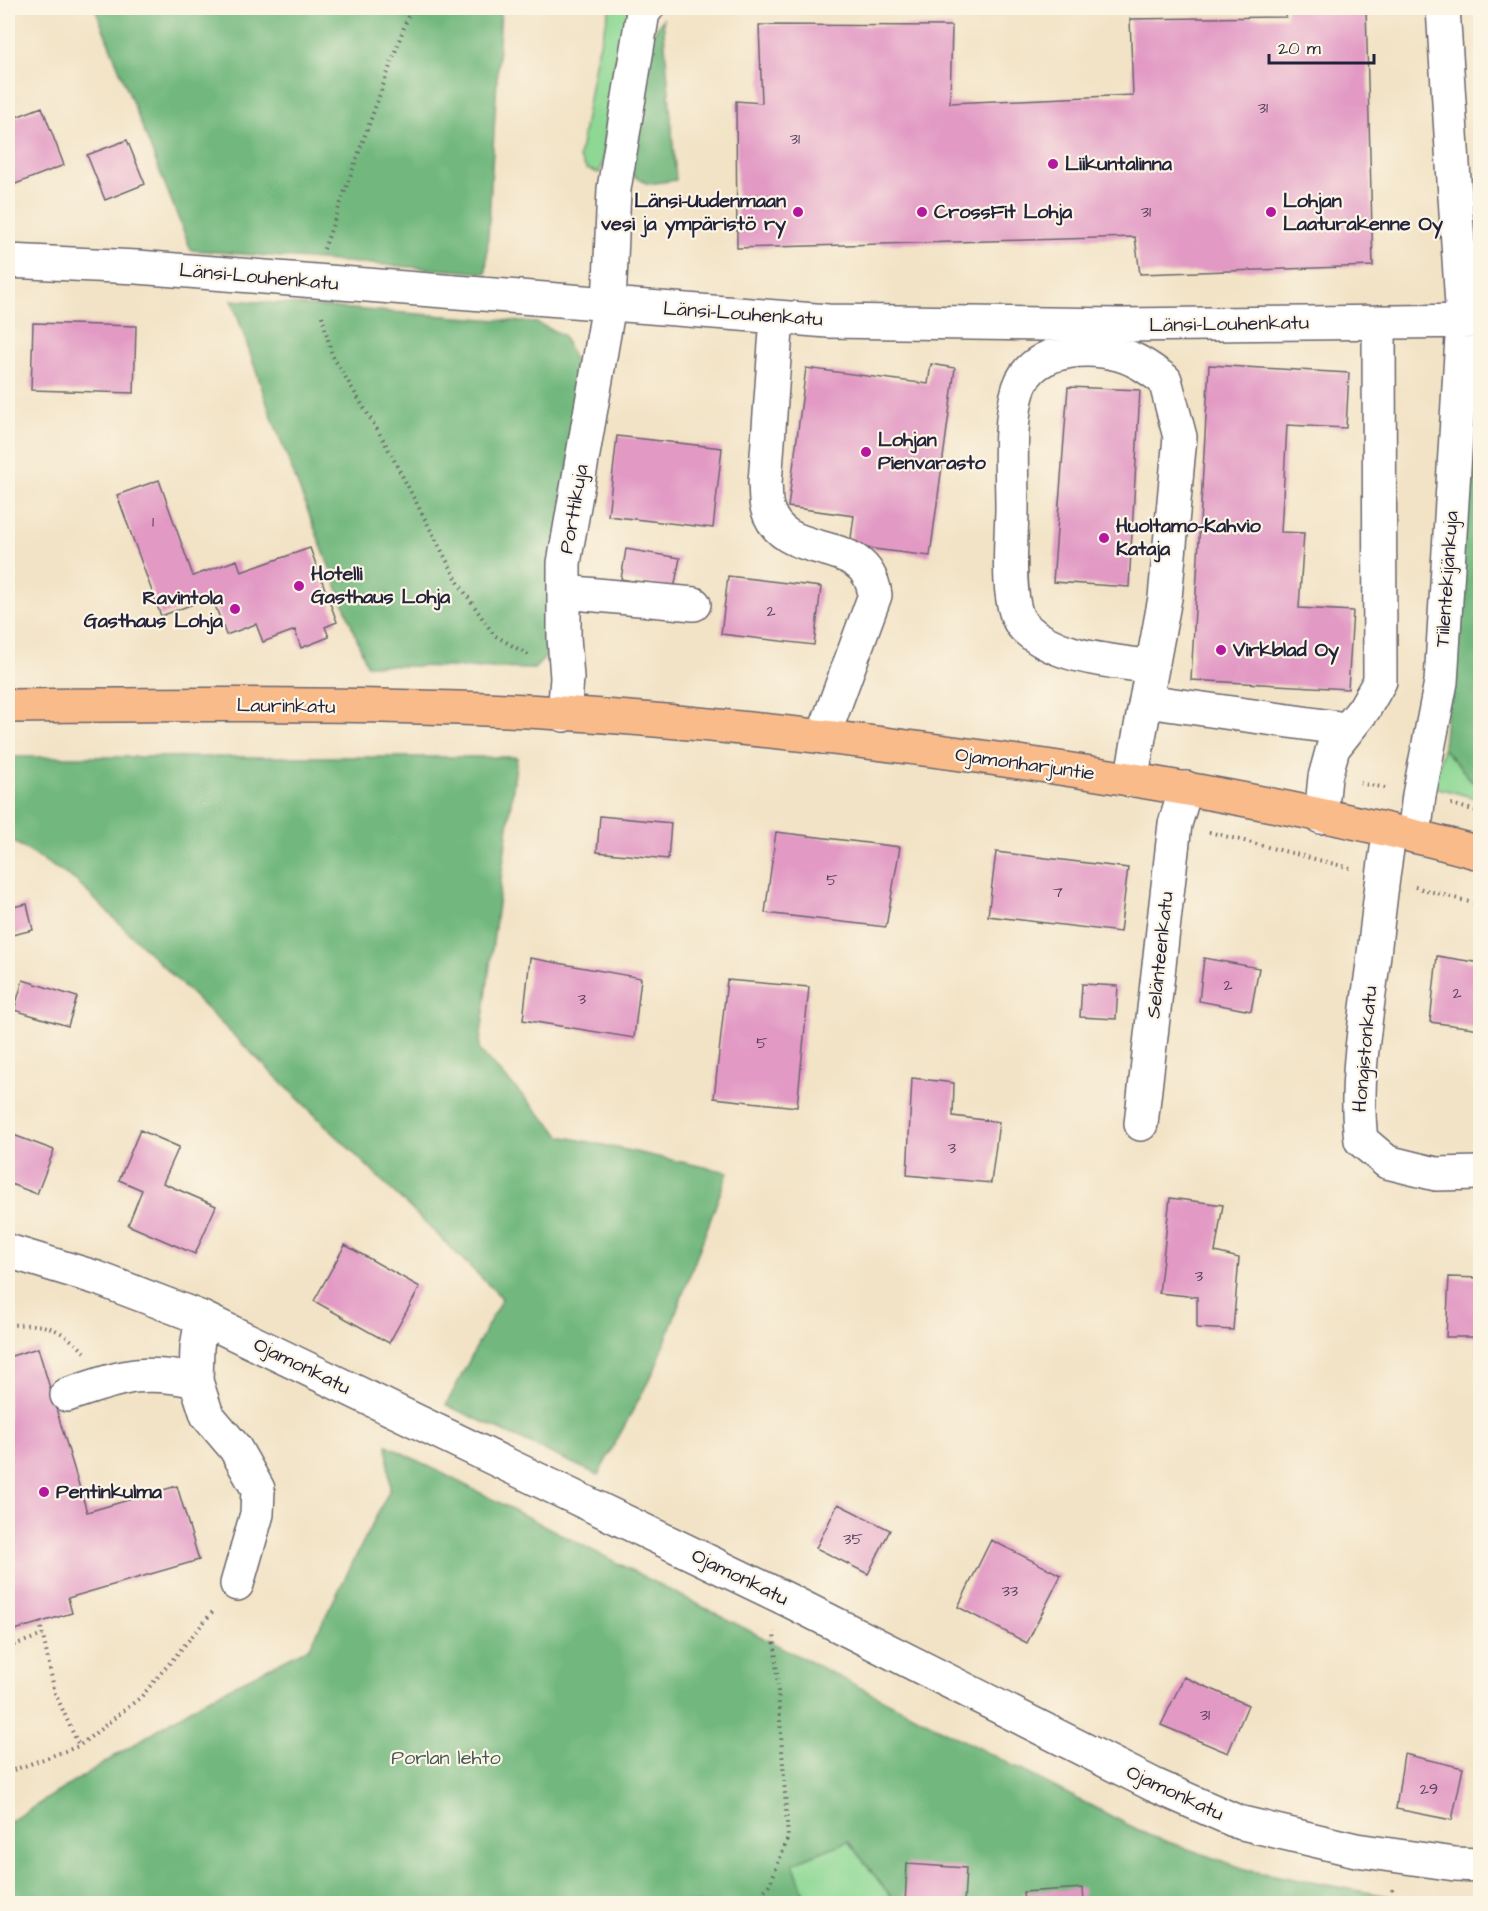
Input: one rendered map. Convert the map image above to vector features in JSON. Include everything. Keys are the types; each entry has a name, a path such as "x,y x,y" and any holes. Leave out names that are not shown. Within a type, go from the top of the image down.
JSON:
{"main road":[{"name":"Laurinkatu","path":"8,706 162,704 487,709 564,715"},
{"name":"Ojamonharjuntie","path":"564,715 634,717 823,737 1028,763 1186,788 1402,833 1480,853"}],"street":[{"name":"Porttikuja","path":"564,715 567,678 564,563 609,304 614,189 643,12 646,8"},
{"name":"Tiilentekijänkuja","path":"1402,833 1419,795 1441,682 1472,321 1443,8"},
{"name":"Länsi-Louhenkatu","path":"8,261 137,267 828,321 1079,338 1379,322 1472,321"},
{"path":"777,317 765,483 767,506 776,526 792,540 819,546 846,556 865,569 873,581 875,595 823,737"},
{"path":"1321,817 1325,777 1333,748 1364,709 1380,681 1379,322"},
{"path":"1131,780 1166,598 1180,437 1165,380 1133,359 1102,351 1079,338 1037,363 1019,387 1013,435 1012,598 1022,625 1043,642 1070,653 1152,667"},
{"path":"564,592 694,604"},
{"path":"1146,701 1346,729"},
{"name":"Selänteenkatu","path":"1141,1124 1175,824 1186,788"},
{"name":"Hongistonkatu","path":"1402,833 1381,877 1358,1113 1361,1140 1387,1162 1436,1174 1480,1173"},
{"name":"Ojamonkatu","path":"8,1251 97,1278 202,1318 786,1599 1154,1785 1238,1822 1356,1850 1455,1864 1480,1865"},
{"path":"202,1318 197,1347 196,1381 207,1415 235,1448 258,1489 257,1514 237,1584"},
{"path":"67,1395 130,1375 164,1373 196,1381"}],"path":[{"path":"411,8 312,280 332,355 384,441 459,584 494,635 567,678"},
{"path":"1175,824 1346,867"},
{"path":"8,1325 41,1325 65,1333 99,1363 130,1375"},
{"path":"8,1772 79,1746 141,1697 237,1584"},
{"path":"40,1622 55,1693 79,1746"},
{"path":"753,1904 770,1884 788,1838 774,1625"},
{"path":"8,1647 43,1635"},
{"path":"1392,1886 1395,1904"}],"green space":[{"path":"95,8 501,8 486,273 191,250"},
{"path":"610,8 630,8 615,65 603,162 599,173 587,169 579,158 596,58"},
{"path":"663,19 676,180 648,184 632,175 651,36"},
{"path":"232,300 537,323 563,335 582,378 562,506 548,655 534,669 367,665 271,415"},
{"path":"1480,374 1480,790 1443,748 1477,378"},
{"path":"1443,748 1480,790 1480,799 1434,787"},
{"path":"8,757 517,757 479,1050 561,1136 728,1172 655,1369 598,1475 446,1405 502,1298 75,880 8,838"},
{"name":"Porlan lehto","path":"387,1445 1148,1835 1251,1871 1415,1901 1463,1903 896,1903 848,1841 793,1863 807,1903 8,1904 8,1823 205,1700 310,1647 390,1489"},
{"path":"848,1841 896,1903 807,1903 793,1863"}],"building":[{"name":"Liikuntalinna","path":"1287,8 1366,8 1373,266 1140,274 1135,237 737,248 736,101 762,103 759,25 952,26 950,103 1133,95 1130,19 1286,17"},
{"path":"42,107 64,165 8,187 8,167 13,164 8,150 8,120"},
{"path":"127,140 145,184 105,200 87,155"},
{"path":"33,323 136,326 134,393 31,390"},
{"path":"931,364 955,368 930,556 850,546 854,516 788,507 806,368 928,384"},
{"path":"1209,365 1349,373 1346,428 1287,425 1281,532 1304,533 1299,608 1353,611 1348,689 1191,680"},
{"path":"1068,387 1140,390 1129,587 1053,582"},
{"path":"617,436 722,448 713,528 608,516"},
{"path":"159,480 193,576 237,560 241,572 310,548 337,622 325,627 329,637 301,648 295,630 263,642 256,624 226,635 212,597 161,616 117,495"},
{"path":"626,549 680,558 674,589 621,579"},
{"path":"728,576 821,587 814,645 721,634"},
{"path":"600,816 671,823 668,859 597,852"},
{"path":"776,832 900,847 886,927 765,913"},
{"path":"996,852 1128,868 1120,932 988,916"},
{"path":"27,904 33,930 8,936 8,908"},
{"path":"1437,956 1480,963 1480,1029 1430,1022"},
{"path":"530,958 641,978 634,1038 523,1020"},
{"path":"1204,958 1259,968 1251,1011 1199,1001"},
{"path":"23,980 77,997 68,1026 14,1010"},
{"path":"727,980 809,987 797,1107 714,1098"},
{"path":"1082,984 1118,986 1116,1019 1080,1017"},
{"path":"912,1078 954,1083 953,1116 999,1122 991,1183 907,1175"},
{"path":"140,1130 179,1147 163,1183 216,1206 195,1254 128,1225 142,1190 119,1180"},
{"path":"8,1133 54,1150 37,1194 8,1183"},
{"path":"1170,1198 1223,1205 1215,1252 1239,1258 1233,1330 1197,1328 1197,1297 1159,1293"},
{"path":"345,1245 420,1287 389,1343 314,1301"},
{"path":"1449,1277 1480,1278 1480,1356 1477,1356 1476,1337 1446,1337"},
{"name":"Pentinkulma","path":"38,1348 87,1512 177,1486 199,1560 68,1598 72,1613 8,1632 8,1548 11,1547 8,1536 8,1357"},
{"path":"838,1504 890,1530 868,1574 816,1548"},
{"path":"991,1540 1061,1575 1027,1643 958,1607"},
{"path":"1184,1677 1248,1705 1228,1753 1161,1725"},
{"path":"1404,1754 1463,1768 1452,1820 1396,1809"},
{"path":"907,1864 966,1868 964,1904 905,1904"},
{"path":"1083,1888 1084,1904 1024,1904 1023,1892"}],"place":[{"name":"Liikuntalinna","path":"1053,164"},
{"name":"Länsi-Uudenmaan vesi ja ympäristö ry","path":"798,212"},
{"name":"CrossFit Lohja","path":"922,212"},
{"name":"Lohjan Laaturakenne Oy","path":"1271,212"},
{"name":"Lohjan Pienvarasto","path":"866,452"},
{"name":"Huoltamo-Kahvio Kataja","path":"1104,538"},
{"name":"Hotelli Gasthaus Lohja","path":"299,586"},
{"name":"Ravintola Gasthaus Lohja","path":"235,609"},
{"name":"Virkblad Oy","path":"1221,650"},
{"name":"Pentinkulma","path":"44,1492"}]}
